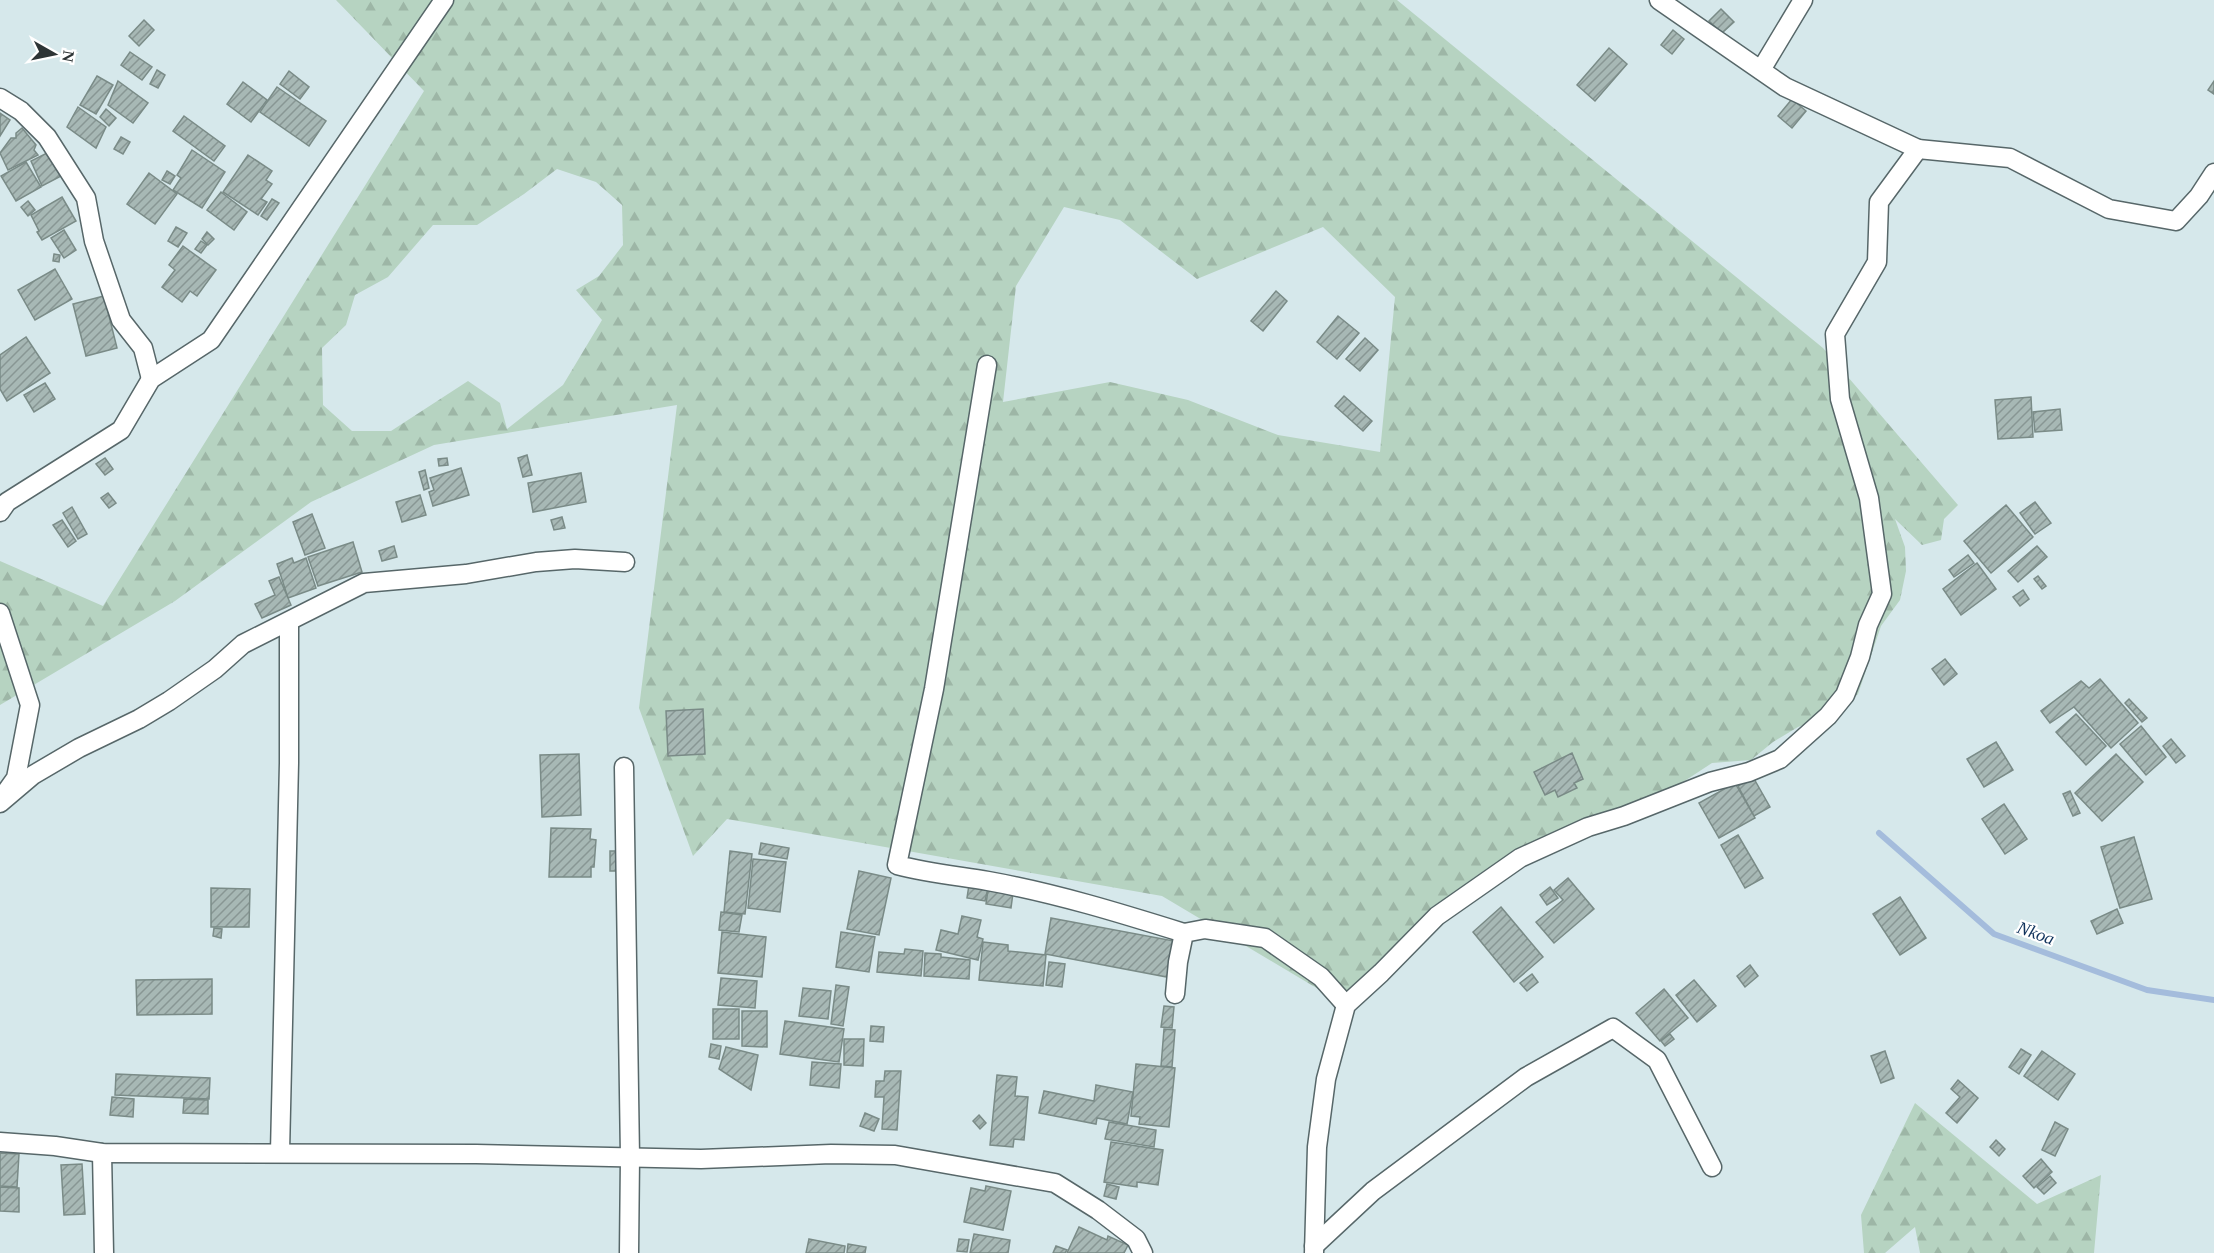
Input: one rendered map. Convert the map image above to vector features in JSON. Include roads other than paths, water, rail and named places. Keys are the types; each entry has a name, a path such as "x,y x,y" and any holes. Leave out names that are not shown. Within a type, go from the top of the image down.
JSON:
{"street":[{"path":"0,512 7,502 121,430 151,379 211,340 444,0"},
{"path":"1659,0 1785,87 1918,149 2010,158 2109,208 2176,221 2199,196 2214,173"},
{"path":"1761,70 1803,0"},
{"path":"0,98 21,111 47,137 86,198 94,241 121,320 143,348 151,379"},
{"path":"1314,1250 1318,1136 1326,1079 1346,1005 1437,916 1520,858 1588,827 1624,816 1710,782 1749,772 1780,759 1828,716 1845,695 1860,657 1868,625 1882,594 1869,498 1840,399 1835,334 1877,262 1879,202 1918,149"},
{"path":"987,365 934,688 897,866 926,873 989,881 1109,909 1184,933 1205,930 1265,938 1321,977 1346,1005"},
{"path":"0,802 33,775 79,748 139,719 215,669 243,644 364,583 466,573 536,562 575,559 625,562"},
{"path":"0,613 30,705 16,778 0,802"},
{"path":"280,1152 289,764 289,622"},
{"path":"624,767 630,1157 629,1253"},
{"path":"1175,994 1184,933"},
{"path":"1314,1250 1373,1191 1526,1077 1613,1028 1657,1060 1712,1167"},
{"path":"0,1142 102,1152 280,1152 701,1159 831,1154 896,1155 1055,1183 1098,1210 1136,1239 1143,1253"},
{"path":"102,1152 104,1253"}],"waterway":[{"name":"Nkoa","path":"1879,833 1994,934 2147,990 2214,1000"}]}
